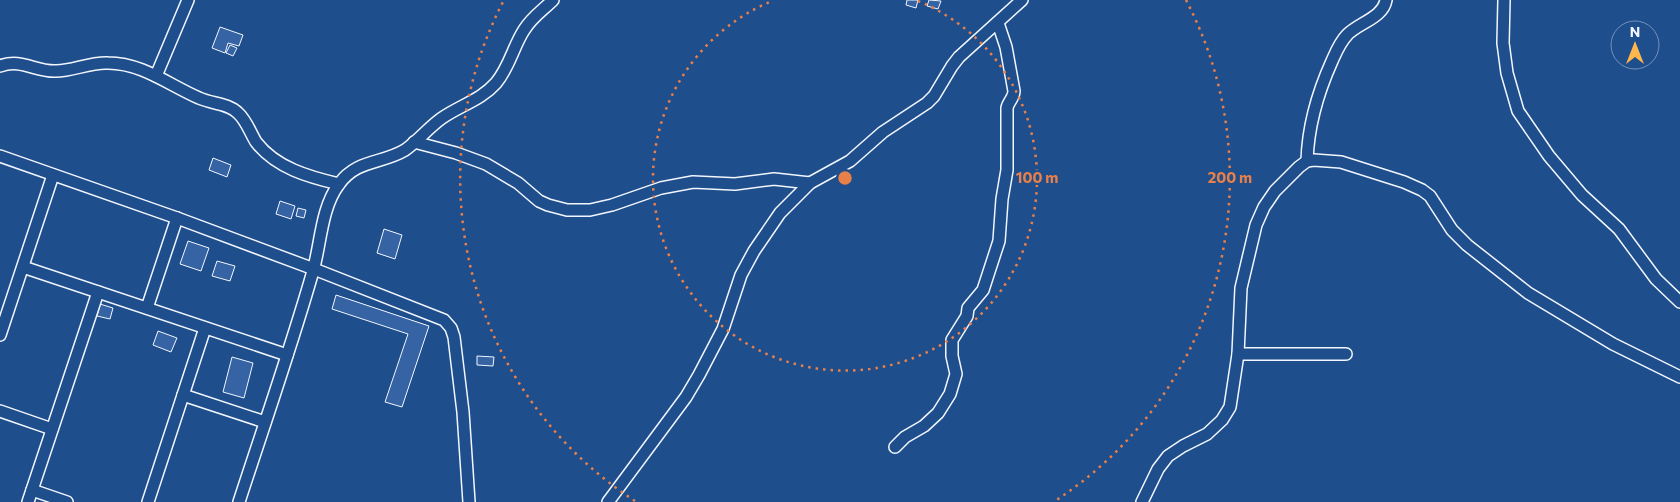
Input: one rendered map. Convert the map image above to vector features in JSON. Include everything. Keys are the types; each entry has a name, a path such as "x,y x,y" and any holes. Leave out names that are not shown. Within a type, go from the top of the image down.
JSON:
{"street":[{"path":"156,76 188,0"},
{"path":"239,502 314,269 327,209 339,184 359,166 396,154 414,142 442,118 478,99 492,88 508,65 525,28 553,0"},
{"path":"608,502 686,397 723,329 742,275 754,252 780,213 810,183 850,161 883,132 927,103 934,96 948,72 960,57 1022,0"},
{"path":"1307,161 1316,101 1336,51 1347,34 1381,10 1386,0"},
{"path":"1504,0 1503,43 1507,73 1518,112 1549,156 1582,195 1619,229 1656,279 1680,302"},
{"path":"895,447 904,437 924,426 938,412 950,394 956,374 952,356 952,340 967,316 968,308 982,290 999,242 1002,199 1007,170 1007,108 1014,95 1014,91 1006,47 998,23"},
{"path":"0,66 20,63 54,72 92,64 120,63 143,70 199,98 233,108 242,117 256,142 266,153 288,168 314,178 339,184"},
{"path":"414,142 456,153 486,164 514,180 539,201 567,210 590,210 612,206 661,188 693,182 735,184 788,179 810,183"},
{"path":"0,156 177,218 444,320 452,328 464,412 469,502"},
{"path":"1142,502 1158,469 1168,456 1207,434 1222,420 1230,407 1238,354 1241,288 1256,225 1264,207 1275,191 1307,161 1322,159 1340,162 1404,182 1422,190 1430,196 1452,230 1462,240 1528,292 1614,344 1680,377"},
{"path":"0,335 53,175"},
{"path":"147,308 177,218"},
{"path":"23,267 287,355"},
{"path":"28,502 98,292"},
{"path":"148,502 205,328"},
{"path":"1238,354 1346,354"},
{"path":"183,395 265,422"},
{"path":"0,410 52,429"},
{"path":"32,490 67,502"}],"building":[{"path":"907,0 918,0 916,8 906,5"},
{"path":"929,0 941,1 938,9 927,6"},
{"path":"220,27 243,35 239,46 228,43 225,53 212,48"},
{"path":"230,45 237,48 233,56 226,53"},
{"path":"213,158 231,165 227,177 209,170"},
{"path":"280,201 295,206 291,219 276,214"},
{"path":"298,208 306,210 304,218 296,216"},
{"path":"384,229 402,235 395,259 377,253"},
{"path":"188,241 209,248 201,271 180,264"},
{"path":"217,261 235,266 230,281 212,276"},
{"path":"336,295 429,326 402,407 385,402 408,334 332,309"},
{"path":"100,304 113,308 110,319 97,316"},
{"path":"158,331 177,338 171,352 153,345"},
{"path":"477,356 494,357 493,366 477,365"},
{"path":"232,357 253,363 244,398 223,392"}]}
